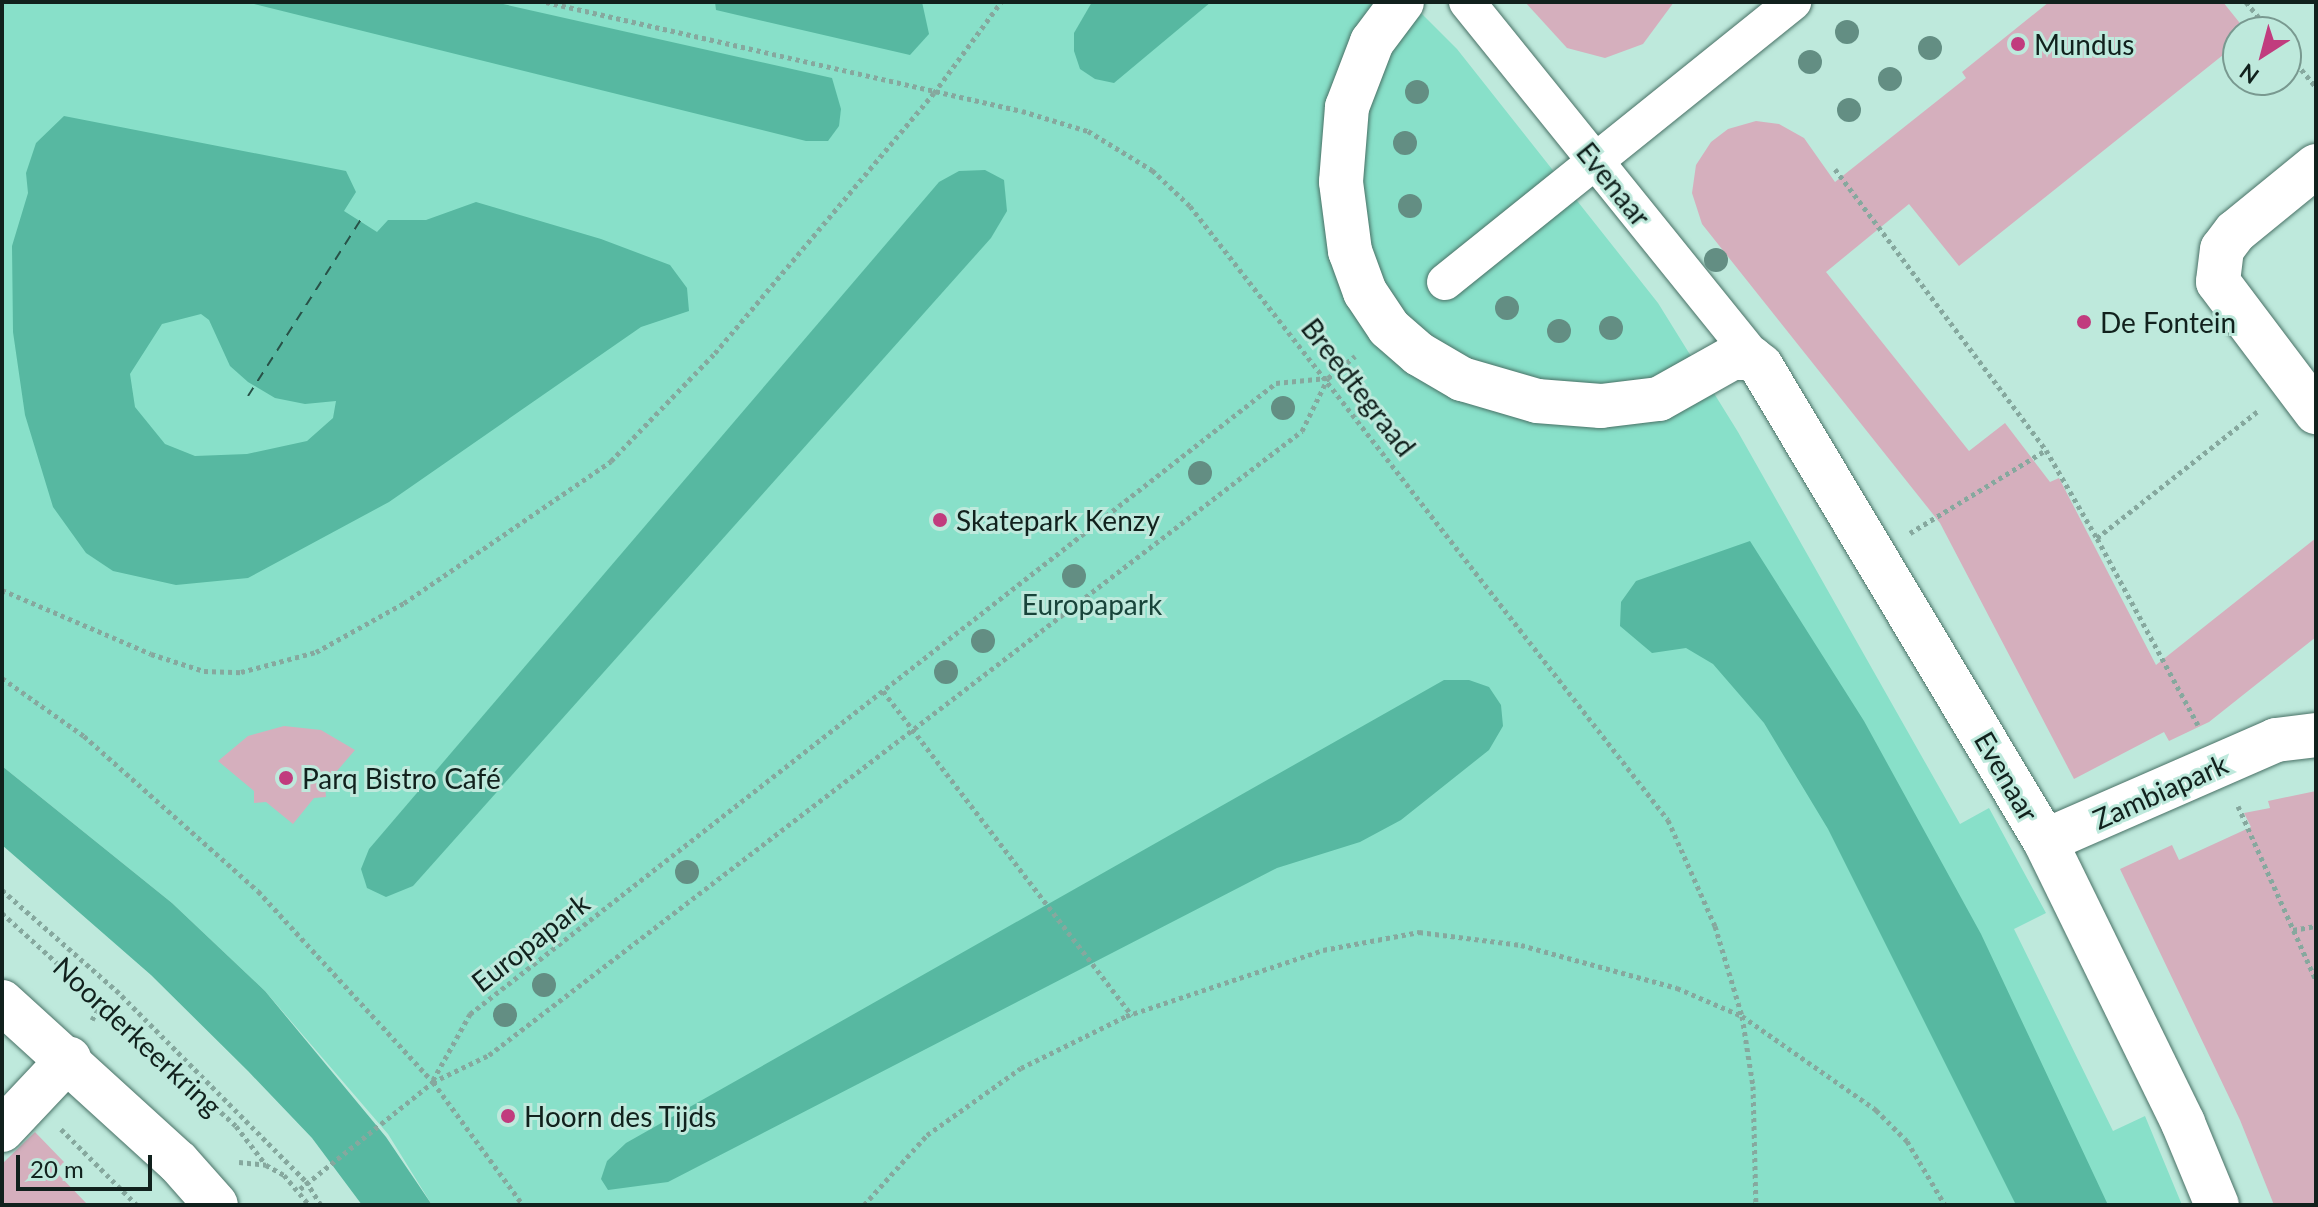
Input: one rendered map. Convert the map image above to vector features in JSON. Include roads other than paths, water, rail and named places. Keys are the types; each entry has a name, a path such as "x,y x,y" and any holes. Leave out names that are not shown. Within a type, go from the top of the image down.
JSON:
{"street":[{"path":"1402,2 1372,42 1347,107 1341,182 1350,251 1365,292 1389,328 1419,354 1462,379 1537,401 1601,406 1659,399 1732,358 1751,358 1761,366"},
{"name":"Evenaar","path":"1467,2 1761,366 1877,553 2045,841 2183,1123 2217,1205"},
{"path":"1445,282 1793,2"},
{"path":"2305,398 2225,296 2218,260 2235,232 2316,166"},
{"name":"Zambiapark","path":"2045,841 2220,765 2296,738 2316,704"},
{"path":"2,1002 69,1059 186,1170 216,1205"},
{"path":"2,1130 69,1059"}],"place":[{"name":"Mundus","path":"2018,44"},
{"name":"De Fontein","path":"2084,322"},
{"name":"Skatepark Kenzy","path":"940,520"},
{"name":"Parq Bistro Café","path":"286,778"},
{"name":"Hoorn des Tijds","path":"508,1116"}],"park label":[{"name":"Europapark","path":"1092,604"}]}
